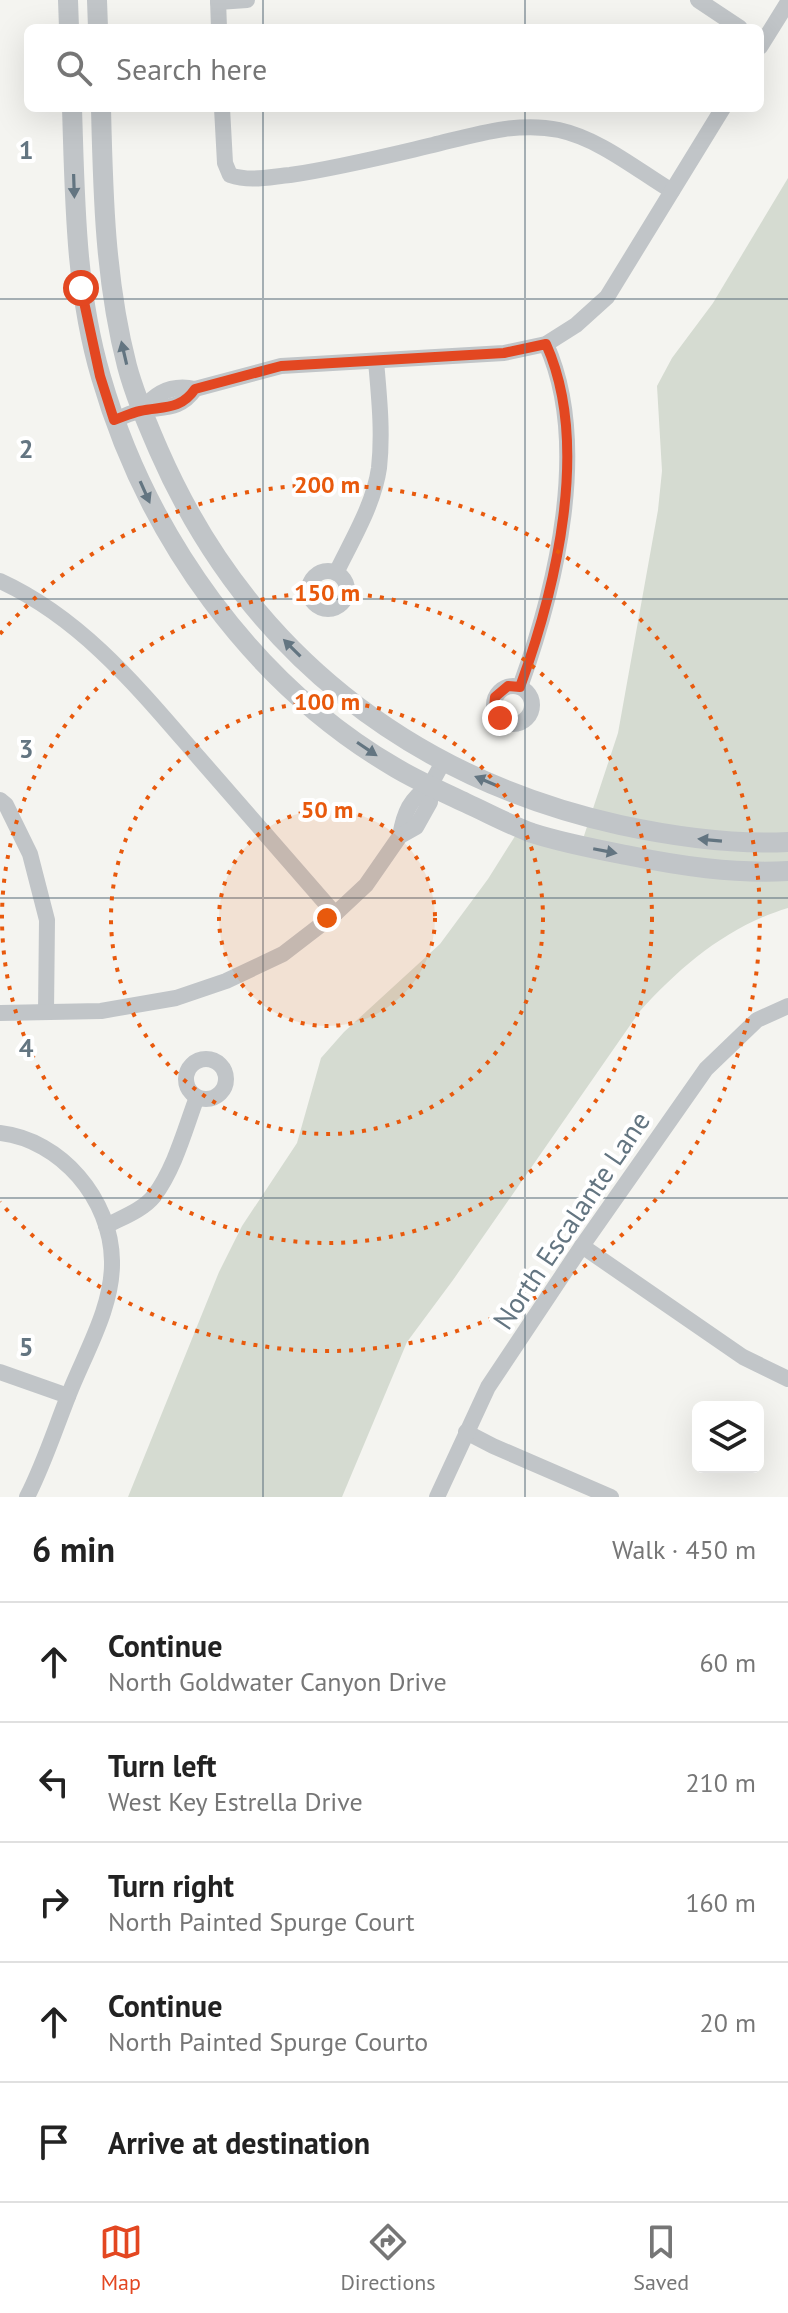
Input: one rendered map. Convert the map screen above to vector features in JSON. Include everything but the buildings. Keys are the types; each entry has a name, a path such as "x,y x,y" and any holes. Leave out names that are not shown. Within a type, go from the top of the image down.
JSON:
{"street":[{"path":"68,0 69,24"},
{"path":"97,0 98,24"},
{"path":"219,24 218,1 247,0"},
{"path":"698,0 734,24"},
{"path":"764,39 788,2"},
{"path":"72,112 81,288 100,376 114,420 168,537 216,608 257,654 320,714 395,768 530,832 585,847 700,868 788,871"},
{"path":"101,112 105,234 110,284 128,368 142,410 193,523 239,590 308,665 378,721 443,762 530,799 592,819 664,835 702,840 788,842"},
{"path":"222,112 225,163 230,175 244,180 319,171 525,126 562,131 579,137 672,191"},
{"path":"114,420 142,410 153,396 181,386 195,389 281,366 504,353 546,344 576,325 607,297 721,112"},
{"path":"520,687 542,621 563,513 569,461 564,400 557,368 546,344"},
{"path":"336,573 364,516 378,470 380,409 376,361"},
{"path":"0,581 25,592 112,659 335,914"},
{"path":"0,1013 101,1011 176,998 226,981 283,954 335,914 366,885 400,836 416,827 430,802 430,786 443,762"},
{"path":"0,800 6,805 30,854 47,920 46,1012"},
{"name":"North Escalante Lane","path":"437,1497 488,1387 582,1246 716,1057 757,1020 788,1006"},
{"path":"106,1226 153,1197 170,1170 197,1097"},
{"path":"0,1133 47,1148 70,1165 86,1185 106,1226 112,1261 106,1301 27,1497"},
{"path":"582,1246 743,1357 788,1379"},
{"path":"0,1372 68,1396"},
{"path":"466,1432 611,1497"}],"shaded area":[{"path":"788,178 788,908 745,925 707,949 672,978 640,1011 407,1342 342,1497 128,1497 219,1272 242,1226 297,1143 321,1058 344,1032 440,944 517,833 579,851 618,733 658,510 662,471 657,386 672,358 713,303"}],"route":[{"path":"81,288 100,376 114,420 142,410 159,410 188,399 195,389 281,366 504,353 546,344 557,368 569,435 563,513 542,621 533,651 520,687 508,686 495,697 494,709 500,718"}]}
